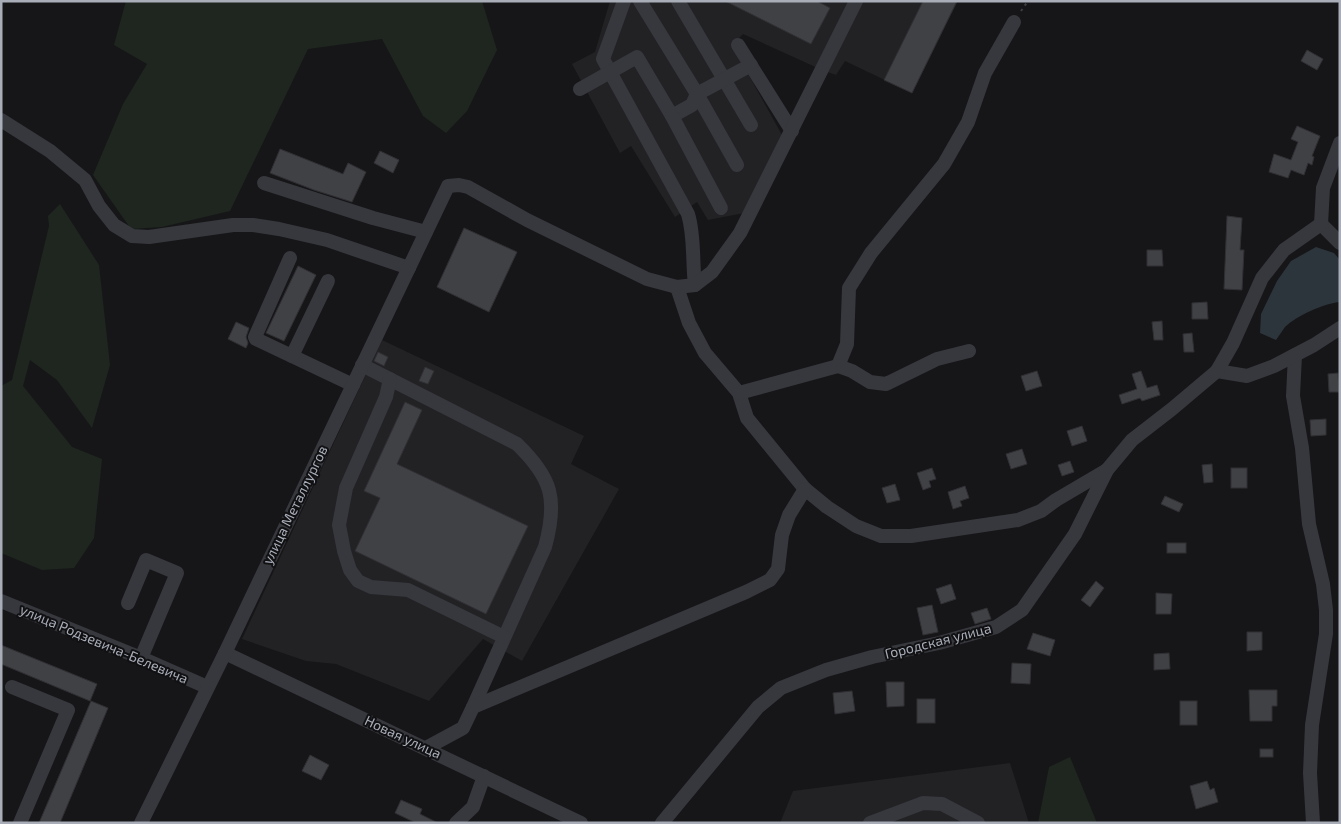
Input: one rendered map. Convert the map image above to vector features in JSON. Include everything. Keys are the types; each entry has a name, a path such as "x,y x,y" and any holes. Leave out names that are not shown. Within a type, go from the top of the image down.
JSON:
{"street":[{"path":"624,1 603,59 688,214 693,242 692,264 695,285"},
{"path":"640,1 697,94 737,165"},
{"path":"678,1 751,125"},
{"path":"856,1 740,233 712,272 695,285 677,287 689,324 705,353 739,393 747,418 805,489 827,507 856,526 881,536 911,536 1018,520 1041,511 1107,470"},
{"path":"838,366 847,344 849,288 871,253 944,164 968,122 985,73 1014,22"},
{"path":"738,45 792,131"},
{"path":"580,89 637,57 672,116 721,208"},
{"path":"672,116 692,105 697,94 751,65"},
{"path":"1,120 50,151 85,180 99,206 114,225 132,236 148,237 233,225 253,225 327,240 409,268"},
{"path":"1340,143 1323,188 1321,224 1340,244"},
{"path":"264,183 373,218 426,232"},
{"name":"улица Металлургов","path":"142,823 448,186 459,184 468,187 527,220 647,279 677,287"},
{"name":"Городская улица","path":"662,823 758,707 781,688 826,670 872,656 939,643 996,627 1022,610 1075,534 1107,470 1132,440 1172,410 1217,371 1233,343 1262,278 1284,250 1321,224"},
{"path":"290,258 255,337 352,385"},
{"path":"292,356 328,281"},
{"path":"1217,371 1247,376 1274,366 1340,328"},
{"path":"739,393 838,366 852,371 870,382 886,384 937,359 969,351"},
{"path":"1295,355 1293,396 1302,448 1309,524 1323,584 1326,634 1312,725 1310,773 1313,823"},
{"path":"362,365 516,444 534,461 547,481 552,503 551,527 546,547 463,728 426,748"},
{"path":"390,379 386,397 346,488 339,526 350,570 358,581 372,587 408,590 504,637"},
{"path":"473,707 728,600 770,580 778,569 782,535 789,515 805,489"},
{"path":"128,603 146,560 177,573 140,658"},
{"name":"улица Родзевича-Белевича","path":"1,601 140,658 207,688"},
{"name":"Новая улица","path":"225,653 581,823"},
{"path":"12,686 68,710 20,823"},
{"path":"456,823 473,807 484,776"},
{"path":"870,823 923,803 942,804 978,823"}],"shaded area":[{"path":"126,1 482,1 497,50 467,111 446,133 423,116 382,39 308,49 230,211 162,227 131,229 93,175 123,104 147,64 114,45"},
{"path":"610,1 958,1 912,93 845,61 836,75 743,34 732,45 782,135 744,213 708,220 697,202 675,217 631,146 620,153 572,64 595,52"},
{"path":"60,204 99,265 110,365 92,428 57,380 30,360 23,386 72,447 102,459 94,538 74,568 42,570 1,553 1,386 12,380 49,226 48,216"},
{"path":"1316,247 1334,253 1340,260 1340,302 1319,307 1296,319 1285,327 1276,340 1260,333 1261,314 1277,281 1291,261"},
{"path":"382,340 584,436 571,464 619,489 522,661 483,639 429,701 336,664 306,661 242,639"},
{"path":"1070,757 1097,823 1038,823 1049,767"},
{"path":"1010,763 1029,823 780,823 793,791"}],"building":[{"path":"725,1 817,1 830,8 811,44"},
{"path":"923,1 957,1 912,93 884,80"},
{"path":"1307,50 1323,59 1317,70 1301,61"},
{"path":"1297,126 1320,136 1312,156 1314,157 1312,165 1308,163 1304,175 1291,170 1288,178 1269,172 1274,154 1291,160 1298,142 1291,139"},
{"path":"280,149 343,174 348,163 366,172 352,202 270,173"},
{"path":"380,151 399,160 393,173 374,163"},
{"path":"1227,216 1242,218 1240,250 1244,250 1242,290 1224,289"},
{"path":"464,228 517,252 489,312 437,287"},
{"path":"1147,250 1162,250 1163,266 1147,266"},
{"path":"298,266 316,275 284,341 266,333"},
{"path":"1207,302 1208,319 1192,319 1192,303"},
{"path":"1162,321 1163,340 1154,340 1152,322"},
{"path":"236,322 249,328 246,337 248,343 246,348 228,339"},
{"path":"1192,333 1194,352 1184,352 1183,334"},
{"path":"378,352 388,357 384,366 374,361"},
{"path":"425,367 434,371 428,384 419,381"},
{"path":"1037,371 1042,386 1026,391 1021,376"},
{"path":"1141,371 1147,388 1157,385 1160,395 1142,401 1140,398 1122,404 1119,395 1137,389 1132,374"},
{"path":"1338,373 1339,392 1329,392 1328,374"},
{"path":"405,402 422,410 397,464 528,526 486,614 355,551 380,498 364,491"},
{"path":"1326,419 1326,435 1311,436 1310,420"},
{"path":"1082,426 1087,441 1072,446 1067,431"},
{"path":"1022,449 1027,464 1011,469 1006,454"},
{"path":"1070,461 1074,472 1062,476 1058,465"},
{"path":"1212,464 1213,482 1204,483 1202,465"},
{"path":"932,468 936,479 929,481 931,487 923,490 917,473"},
{"path":"1231,468 1247,468 1247,488 1231,488"},
{"path":"895,484 900,500 887,503 882,488"},
{"path":"965,486 969,498 960,501 962,506 953,509 948,492"},
{"path":"1165,496 1183,504 1179,512 1161,504"},
{"path":"1167,543 1186,543 1186,553 1167,553"},
{"path":"1096,581 1104,588 1090,607 1081,600"},
{"path":"951,584 956,599 941,604 936,589"},
{"path":"1156,593 1172,594 1171,614 1156,614"},
{"path":"932,605 938,632 923,635 917,608"},
{"path":"987,608 991,619 975,624 971,613"},
{"path":"1247,632 1262,632 1262,650 1247,651"},
{"path":"1033,633 1055,640 1050,656 1027,649"},
{"path":"1,645 97,684 90,701 1,664"},
{"path":"1169,653 1170,669 1154,670 1154,654"},
{"path":"1012,663 1031,664 1030,684 1011,683"},
{"path":"886,682 904,682 904,706 887,707"},
{"path":"1249,690 1277,690 1277,706 1272,706 1272,721 1250,721"},
{"path":"852,691 855,711 835,714 833,693"},
{"path":"917,699 935,699 935,723 917,723"},
{"path":"91,701 108,708 60,823 39,823"},
{"path":"1180,701 1197,701 1197,725 1180,725"},
{"path":"1260,749 1273,749 1273,757 1260,757"},
{"path":"310,755 329,765 321,780 302,771"},
{"path":"1207,781 1210,790 1214,788 1218,802 1196,809 1190,786"},
{"path":"401,800 422,809 420,814 438,823 416,823 395,813"}]}
